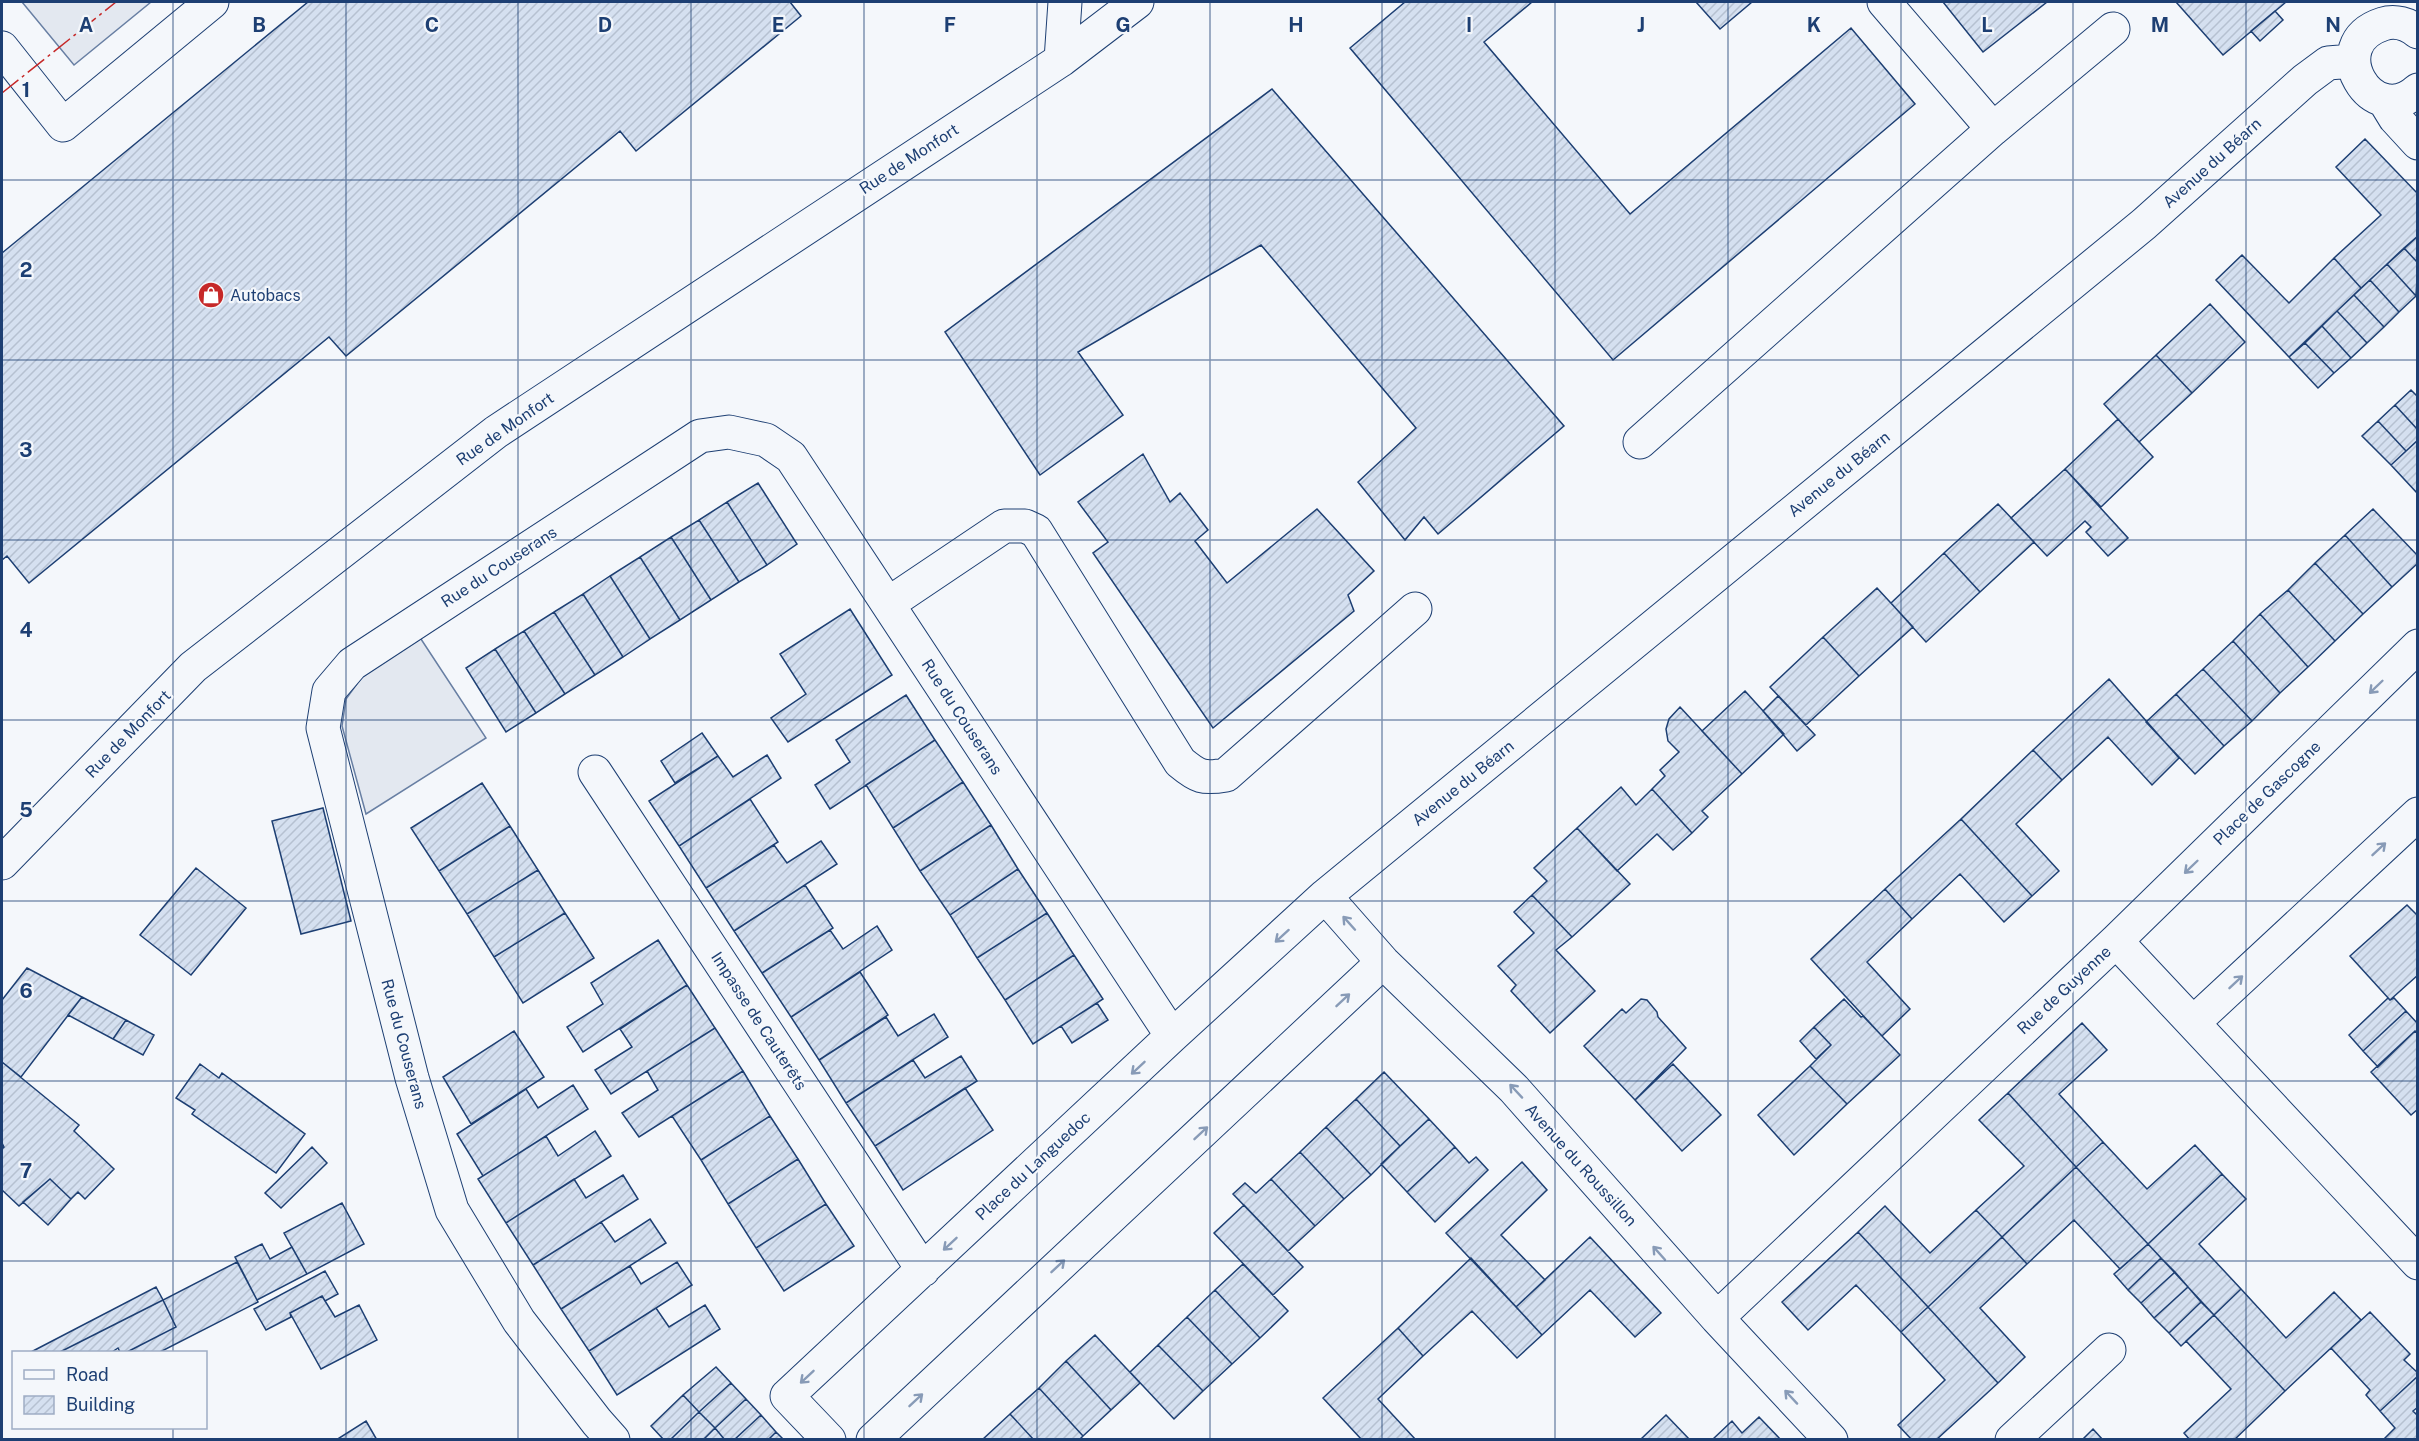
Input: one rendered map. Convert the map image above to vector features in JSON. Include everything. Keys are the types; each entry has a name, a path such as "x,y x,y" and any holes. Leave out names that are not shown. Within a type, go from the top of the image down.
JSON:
{"street":[{"path":"2,48 63,125 212,2"},
{"path":"1060,60 1065,2"},
{"name":"Rue de Monfort","path":"2,863 193,667 496,432 1060,60 1137,2"},
{"path":"1884,2 1993,129"},
{"path":"2394,18 2371,27 2357,42 2354,60 2358,82 2370,94 2384,100 2401,100 2418,90"},
{"path":"1640,442 1993,129 2113,29"},
{"name":"Avenue du Béarn","path":"1325,896 2144,224 2305,80 2328,63 2354,60"},
{"path":"2384,100 2395,118 2418,143"},
{"name":"Rue du Couserans","path":"614,1440 597,1422 519,1321 452,1210 412,1078 323,728 329,691 352,664 700,436 729,432 766,440 791,457 1172,1035"},
{"path":"888,604 1004,526 1025,526 1036,531 1180,762 1195,774 1208,778 1226,775 1415,609"},
{"name":"Place de Gascogne","path":"2116,941 2418,646"},
{"name":"Impasse de Cauterêts","path":"595,772 923,1270"},
{"path":"2194,1022 2418,814"},
{"name":"Avenue du Roussillon","path":"1325,896 1383,962 1514,1089 1717,1318 1831,1440"},
{"name":"Place du Languedoc","path":"829,1440 787,1396 1172,1035 1325,896"},
{"name":"Rue de Guyenne","path":"1717,1318 2116,941 2418,1263"},
{"path":"873,1440 1383,962"},
{"path":"2012,1440 2109,1350"}],"shaded area":[{"path":"22,2 151,2 74,65"},
{"path":"419,636 486,738 366,814 342,726 346,699 367,670"}],"building":[{"name":"Autobacs","path":"308,2 790,2 801,16 636,151 620,131 346,356 329,337 29,583 7,556 2,560 2,253"},
{"path":"1405,2 1532,2 1484,42 1630,214 1851,28 1915,104 1613,360 1350,48"},
{"path":"1696,2 1752,2 1720,29"},
{"path":"1943,2 2047,2 1983,52"},
{"path":"2176,2 2286,2 2223,55"},
{"path":"2275,11 2283,20 2260,41 2251,31"},
{"path":"1272,89 1564,426 1438,534 1424,517 1405,540 1358,482 1416,428 1261,245 1078,352 1123,415 1040,475 945,332"},
{"path":"2365,139 2418,194 2418,236 2361,288 2334,258 2381,215 2336,167"},
{"path":"2418,236 2418,263 2404,248"},
{"path":"2404,248 2418,263 2416,296 2387,264"},
{"path":"2242,255 2289,303 2334,258 2361,288 2289,357 2216,280"},
{"path":"2387,264 2416,296 2399,312 2370,280"},
{"path":"2370,280 2399,312 2384,327 2354,295"},
{"path":"2354,295 2384,327 2367,343 2337,311"},
{"path":"2210,304 2245,342 2192,393 2156,355"},
{"path":"2337,311 2367,343 2351,358 2322,326"},
{"path":"2322,326 2351,358 2334,373 2305,343"},
{"path":"2305,343 2334,373 2318,388 2289,357"},
{"path":"2156,355 2192,393 2139,442 2104,404"},
{"path":"2411,390 2418,397 2418,430 2395,405"},
{"path":"2395,405 2418,430 2418,440 2406,451 2378,421"},
{"path":"2118,419 2153,457 2101,507 2065,469"},
{"path":"2378,421 2406,451 2391,465 2362,436"},
{"path":"2418,440 2418,494 2391,465"},
{"path":"1143,454 1170,502 1180,493 1208,530 1195,541 1227,583 1317,509 1374,571 1348,595 1354,611 1213,728 1093,553 1108,542 1078,502"},
{"path":"2065,469 2128,538 2108,556 2086,532 2091,527 2085,521 2047,556 2011,518"},
{"path":"758,483 797,544 767,565 727,502"},
{"path":"727,502 767,565 739,582 699,520"},
{"path":"1998,504 2034,542 1980,592 1944,553"},
{"path":"2373,509 2418,556 2418,563 2392,587 2345,535"},
{"path":"699,520 739,582 711,600 671,537"},
{"path":"2345,535 2392,587 2363,614 2315,563"},
{"path":"671,537 711,600 680,620 640,557"},
{"path":"1944,553 1980,592 1926,642 1891,603"},
{"path":"640,557 680,620 650,639 610,576"},
{"path":"2315,563 2363,614 2335,641 2288,590"},
{"path":"610,576 650,639 623,657 583,594"},
{"path":"1877,588 1913,627 1859,676 1823,637"},
{"path":"2288,590 2335,641 2308,667 2260,614"},
{"path":"583,594 623,657 595,675 554,612"},
{"path":"850,609 892,675 788,742 771,718 806,694 780,654"},
{"path":"554,612 595,675 565,694 524,631"},
{"path":"2260,614 2308,667 2280,693 2233,641"},
{"path":"524,631 565,694 536,713 495,649"},
{"path":"1823,637 1859,676 1806,725 1770,687"},
{"path":"2233,641 2280,693 2252,721 2203,669"},
{"path":"495,649 536,713 506,732 466,668"},
{"path":"2203,669 2252,721 2224,746 2176,694"},
{"path":"2109,679 2179,758 2152,785 2108,737 2062,780 2033,750"},
{"path":"1745,691 1784,734 1742,774 1702,731"},
{"path":"2176,694 2224,746 2195,774 2146,722"},
{"path":"906,695 935,740 830,809 815,785 850,762 836,740"},
{"path":"1778,696 1815,735 1797,751 1763,711"},
{"path":"1680,707 1742,774 1702,811 1708,817 1692,833 1652,789 1665,776 1660,770 1679,752 1668,741 1666,729 1669,719"},
{"path":"702,733 718,756 675,783 661,761"},
{"path":"935,740 963,782 893,828 866,785"},
{"path":"2033,750 2062,780 2016,824 2059,871 2032,896 1961,819"},
{"path":"767,755 781,778 679,846 649,801 718,756 733,777"},
{"path":"963,782 991,825 920,871 893,828"},
{"path":"482,783 510,826 439,871 411,828"},
{"path":"1621,787 1636,805 1652,789 1692,833 1673,850 1657,834 1617,871 1577,828"},
{"path":"750,799 778,842 706,888 679,846"},
{"path":"323,808 351,921 301,934 272,821"},
{"path":"1961,819 2032,896 2004,922 1960,874 1912,919 1885,889"},
{"path":"991,825 1018,869 950,915 920,871"},
{"path":"510,826 538,870 467,914 439,871"},
{"path":"1577,828 1630,884 1572,937 1532,895 1547,881 1534,868"},
{"path":"821,841 837,864 734,931 706,888 774,845 787,863"},
{"path":"196,868 246,908 191,975 140,935"},
{"path":"1018,869 1047,913 977,958 950,915"},
{"path":"538,870 565,913 494,957 467,914"},
{"path":"805,885 833,928 762,973 734,931"},
{"path":"1885,889 1912,919 1867,962 1910,1009 1882,1036 1811,959"},
{"path":"1532,895 1572,937 1556,950 1595,991 1550,1033 1511,991 1516,985 1498,966 1534,933 1514,912"},
{"path":"2407,905 2418,916 2418,975 2390,1000 2350,956"},
{"path":"565,913 594,958 523,1003 494,957"},
{"path":"1047,913 1074,955 1005,1000 977,958"},
{"path":"877,926 892,950 791,1017 762,973 830,930 843,949"},
{"path":"658,940 687,985 583,1052 567,1027 603,1004 591,983"},
{"path":"1074,955 1103,999 1033,1044 1005,1000"},
{"path":"27,968 82,997 21,1077 2,1062 2,1000"},
{"path":"860,972 888,1015 819,1060 791,1017"},
{"path":"687,985 715,1028 611,1094 595,1070 632,1047 620,1029"},
{"path":"82,997 126,1020 113,1039 68,1015"},
{"path":"2388,998 2390,1000 2394,998 2406,1011 2363,1051 2349,1035"},
{"path":"1641,999 1647,1000 1657,1012 1658,1017 1686,1048 1635,1100 1584,1046 1622,1009 1626,1013"},
{"path":"1844,999 1900,1055 1847,1104 1810,1066 1831,1045 1814,1027"},
{"path":"1097,1003 1108,1020 1072,1043 1061,1026"},
{"path":"2406,1011 2418,1024 2418,1034 2415,1031 2378,1067 2363,1051"},
{"path":"934,1014 948,1037 846,1103 819,1060 886,1017 898,1036"},
{"path":"126,1020 154,1035 143,1055 113,1039"},
{"path":"2082,1023 2107,1050 2059,1094 2103,1142 2076,1167 2008,1093"},
{"path":"1814,1027 1831,1045 1816,1059 1800,1041"},
{"path":"715,1028 743,1071 639,1137 622,1113 658,1090 647,1071"},
{"path":"514,1031 544,1077 471,1124 443,1077"},
{"path":"2415,1031 2418,1034 2418,1109 2411,1115 2371,1072"},
{"path":"961,1056 977,1081 875,1146 846,1103 913,1060 925,1078"},
{"path":"2,1062 79,1125 74,1131 114,1169 85,1199 78,1192 71,1199 50,1179 19,1206 2,1190 2,1149 4,1147 2,1143"},
{"path":"200,1064 219,1078 222,1073 305,1134 276,1173 192,1114 195,1110 176,1098"},
{"path":"1673,1064 1721,1115 1682,1151 1635,1100"},
{"path":"1810,1066 1847,1104 1794,1155 1758,1115"},
{"path":"743,1071 770,1116 701,1160 672,1116"},
{"path":"1384,1072 1429,1119 1400,1146 1356,1099"},
{"path":"573,1085 588,1109 483,1176 457,1134 526,1089 538,1108"},
{"path":"965,1088 993,1130 903,1190 875,1146"},
{"path":"2008,1093 2076,1167 2002,1237 1976,1210 2024,1166 1979,1120"},
{"path":"1356,1099 1400,1146 1371,1175 1326,1127"},
{"path":"770,1116 798,1159 728,1204 701,1160"},
{"path":"1429,1119 1455,1147 1407,1192 1381,1164"},
{"path":"1326,1127 1371,1175 1344,1199 1300,1152"},
{"path":"595,1131 611,1156 506,1223 478,1179 546,1136 558,1156"},
{"path":"2103,1142 2147,1189 2195,1145 2222,1174 2148,1244 2076,1167"},
{"path":"312,1147 327,1163 281,1208 265,1193"},
{"path":"1455,1147 1469,1163 1476,1157 1488,1170 1435,1222 1407,1192"},
{"path":"1300,1152 1344,1199 1315,1226 1271,1179"},
{"path":"798,1159 826,1204 756,1248 728,1204"},
{"path":"1522,1162 1547,1190 1501,1235 1545,1280 1516,1307 1446,1233"},
{"path":"2076,1167 2148,1244 2120,1269 2074,1220 2027,1264 2002,1237"},
{"path":"2222,1174 2246,1199 2199,1244 2241,1289 2214,1315 2148,1244"},
{"path":"623,1175 638,1199 533,1265 506,1223 574,1179 586,1198"},
{"path":"50,1179 71,1199 48,1225 23,1202"},
{"path":"1271,1179 1315,1226 1288,1251 1233,1194 1245,1183 1256,1193"},
{"path":"342,1203 364,1244 307,1274 284,1233"},
{"path":"826,1204 854,1246 784,1291 756,1248"},
{"path":"1244,1205 1303,1267 1273,1295 1214,1233"},
{"path":"1885,1206 1930,1253 1976,1210 2002,1237 1928,1307 1858,1232"},
{"path":"650,1219 666,1243 561,1309 533,1265 601,1222 615,1242"},
{"path":"1858,1232 1928,1307 1901,1332 1856,1285 1808,1330 1782,1302"},
{"path":"1590,1237 1661,1313 1635,1337 1590,1290 1542,1335 1516,1307"},
{"path":"2002,1237 2027,1264 1980,1308 2025,1357 1998,1383 1928,1307"},
{"path":"262,1244 270,1259 292,1247 307,1274 257,1300 235,1257"},
{"path":"2148,1244 2161,1258 2128,1290 2114,1274"},
{"path":"1471,1258 1542,1335 1517,1358 1472,1311 1423,1356 1398,1328"},
{"path":"2161,1258 2175,1272 2141,1303 2128,1290"},
{"path":"237,1262 258,1302 162,1351 129,1351 176,1327 163,1300"},
{"path":"677,1262 692,1285 589,1351 561,1309 630,1266 641,1284"},
{"path":"1243,1264 1288,1311 1260,1338 1215,1290"},
{"path":"325,1271 338,1294 325,1301 322,1296 290,1313 291,1317 266,1330 254,1309"},
{"path":"2175,1272 2188,1287 2154,1318 2141,1303"},
{"path":"156,1287 163,1300 62,1351 33,1351"},
{"path":"2188,1287 2201,1302 2169,1333 2154,1318"},
{"path":"2241,1289 2286,1338 2334,1292 2361,1320 2285,1391 2214,1315"},
{"path":"1215,1290 1260,1338 1232,1364 1187,1317"},
{"path":"322,1296 335,1317 359,1305 377,1340 321,1369 290,1313"},
{"path":"163,1300 176,1327 129,1351 120,1351 118,1348 114,1351 62,1351"},
{"path":"2201,1302 2214,1315 2181,1346 2169,1333"},
{"path":"705,1305 720,1329 617,1395 589,1351 656,1308 669,1327"},
{"path":"1928,1307 1998,1383 1936,1440 1912,1440 1898,1425 1945,1380 1901,1332"},
{"path":"2370,1312 2410,1354 2404,1360 2418,1373 2418,1376 2380,1411 2366,1395 2370,1390 2331,1348"},
{"path":"2214,1315 2285,1391 2234,1440 2190,1440 2184,1433 2231,1389 2186,1341"},
{"path":"1187,1317 1232,1364 1203,1391 1158,1345"},
{"path":"1398,1328 1423,1356 1378,1399 1416,1440 1362,1440 1323,1398"},
{"path":"1095,1335 1140,1383 1111,1410 1066,1361"},
{"path":"1158,1345 1203,1391 1174,1419 1130,1372"},
{"path":"1066,1361 1111,1410 1083,1436 1039,1388"},
{"path":"716,1367 731,1383 699,1412 683,1395"},
{"path":"2418,1376 2418,1407 2413,1411 2418,1416 2418,1440 2383,1440 2395,1428 2380,1411"},
{"path":"731,1383 746,1399 715,1428 699,1412"},
{"path":"1039,1388 1083,1436 1079,1440 1034,1440 1010,1414"},
{"path":"683,1395 699,1412 670,1440 664,1440 651,1426"},
{"path":"746,1399 761,1415 734,1440 725,1440 715,1428"},
{"path":"699,1412 715,1428 703,1440 670,1440"},
{"path":"1010,1414 1034,1440 982,1440"},
{"path":"761,1415 776,1432 768,1440 734,1440"},
{"path":"1666,1415 1690,1440 1640,1440"},
{"path":"1759,1417 1781,1440 1712,1440 1732,1421 1742,1433"},
{"path":"366,1421 377,1440 336,1440"},
{"path":"715,1428 725,1440 703,1440"},
{"path":"2093,1429 2103,1440 2082,1440"},
{"path":"776,1432 784,1440 768,1440"}],"power":[{"path":"2,93 116,2"}],"place":[{"name":"Autobacs","path":"211,295"}]}
